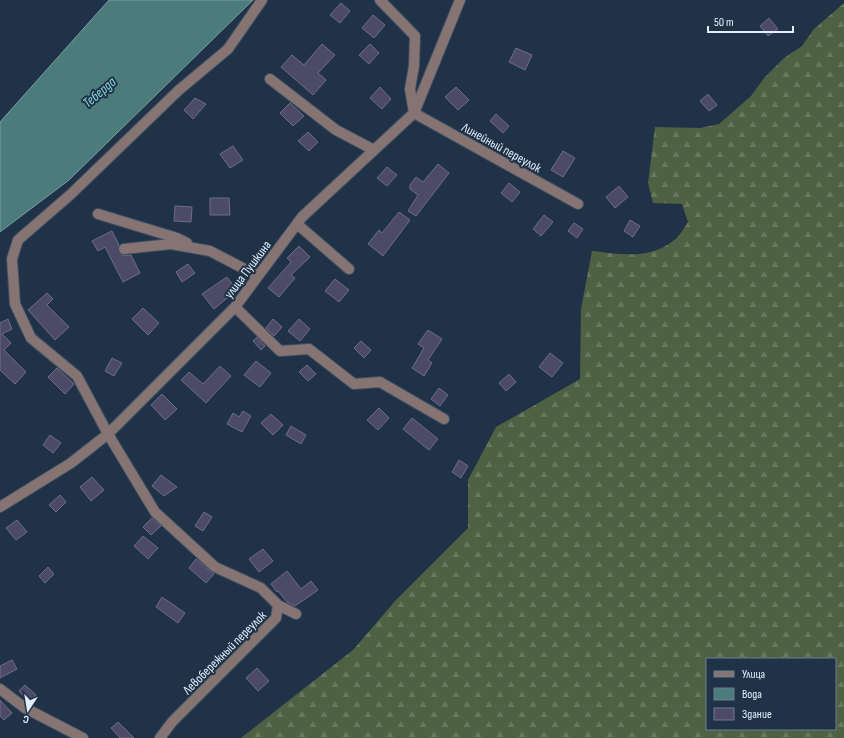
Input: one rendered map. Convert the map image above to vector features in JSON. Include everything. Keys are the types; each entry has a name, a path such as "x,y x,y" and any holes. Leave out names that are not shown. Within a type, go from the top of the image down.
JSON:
{"street":[{"name":"Левобережный переулок","path":"160,738 172,722 276,618 278,604 261,588 216,568 155,512 108,434 77,376 31,338 15,304 12,259 18,240 70,195 179,90 228,49 262,0"},
{"path":"380,0 415,36 414,66 410,89 414,113"},
{"name":"улица Пушкина","path":"0,508 71,464 108,434 235,307 297,224 414,113 460,0"},
{"path":"270,79 336,130 374,150"},
{"name":"Линейный переулок","path":"414,113 578,204"},
{"path":"98,214 178,238 200,250"},
{"path":"297,224 349,269"},
{"path":"124,249 171,244 210,251 258,276"},
{"path":"235,307 280,350 309,349 354,384 380,382 444,419"},
{"path":"278,604 296,614"},
{"path":"0,689 24,708 83,738"}],"green space":[{"path":"844,3 844,738 241,738 353,650 396,600 468,528 468,480 496,427 580,379 581,309 592,251 634,254 654,251 673,241 683,230 688,222 682,204 653,203 648,183 655,127 700,128 719,124 751,96 765,77 784,58 802,46 814,29"}],"water":[{"name":"Теберда","path":"109,0 253,0 69,180 0,232 0,122"}],"building":[{"path":"341,3 350,11 340,23 330,15"},
{"path":"373,15 385,25 374,38 362,28"},
{"path":"769,18 778,29 768,36 760,26"},
{"path":"322,44 335,55 318,73 326,80 313,95 281,67 292,55 304,65"},
{"path":"370,44 379,53 369,64 359,55"},
{"path":"516,48 532,55 525,70 509,62"},
{"path":"380,87 391,99 382,109 370,98"},
{"path":"456,87 469,100 458,110 445,97"},
{"path":"708,94 717,105 709,111 700,101"},
{"path":"195,98 206,104 193,119 184,110"},
{"path":"290,103 304,116 293,126 280,113"},
{"path":"496,114 509,126 503,133 490,121"},
{"path":"308,132 318,142 309,151 298,141"},
{"path":"233,146 243,160 230,168 220,154"},
{"path":"563,151 575,158 563,177 551,170"},
{"path":"438,164 449,173 416,216 408,211 418,195 410,189 410,185 416,177 423,182"},
{"path":"387,167 397,175 387,186 377,178"},
{"path":"509,183 520,192 512,202 501,193"},
{"path":"619,186 628,197 615,208 606,197"},
{"path":"210,198 229,198 230,215 210,215"},
{"path":"175,206 192,207 191,222 174,221"},
{"path":"399,212 410,220 383,256 368,244 379,230 382,233"},
{"path":"544,215 553,222 541,236 533,229"},
{"path":"630,220 640,226 633,237 624,231"},
{"path":"574,223 583,229 577,238 568,231"},
{"path":"112,231 119,245 119,252 122,255 131,255 140,273 123,282 105,247 98,251 92,241"},
{"path":"299,246 310,257 291,275 295,278 279,297 268,288 291,262 287,258"},
{"path":"188,264 195,273 182,282 176,272"},
{"path":"227,277 237,290 214,309 202,294"},
{"path":"335,279 349,290 339,302 325,291"},
{"path":"47,293 53,299 47,305 69,327 55,340 28,310"},
{"path":"143,308 159,323 148,335 132,319"},
{"path":"8,319 12,329 2,334 11,343 4,350 26,372 15,384 0,370 0,323"},
{"path":"273,319 282,327 274,336 266,328"},
{"path":"299,319 310,329 300,341 288,331"},
{"path":"428,330 442,339 428,360 432,363 424,376 412,368 424,348 418,344"},
{"path":"257,337 265,346 261,350 253,341"},
{"path":"361,341 371,350 364,358 354,348"},
{"path":"550,353 563,363 552,377 539,367"},
{"path":"112,358 122,363 114,376 105,371"},
{"path":"256,361 271,373 260,387 244,375"},
{"path":"307,365 316,374 308,381 299,372"},
{"path":"220,366 231,376 206,403 181,380 189,372 203,384"},
{"path":"57,368 74,384 65,394 48,377"},
{"path":"509,374 516,382 506,391 499,383"},
{"path":"439,388 448,395 440,406 431,399"},
{"path":"162,394 177,409 165,420 151,405"},
{"path":"379,408 389,418 378,430 367,420"},
{"path":"243,411 251,416 242,432 227,424 233,413 239,417"},
{"path":"271,414 283,425 273,435 261,423"},
{"path":"412,418 438,439 429,450 403,429"},
{"path":"291,426 306,435 301,444 286,435"},
{"path":"50,435 61,443 53,453 43,445"},
{"path":"459,460 468,466 461,478 452,472"},
{"path":"161,475 177,487 164,496 152,486"},
{"path":"92,477 104,490 91,501 80,487"},
{"path":"60,495 66,502 56,512 49,505"},
{"path":"204,512 212,517 203,531 195,526"},
{"path":"152,518 161,526 151,535 143,527"},
{"path":"17,520 27,532 16,540 6,528"},
{"path":"143,536 158,548 148,559 134,546"},
{"path":"263,549 273,561 259,572 249,559"},
{"path":"196,559 214,574 206,583 189,568"},
{"path":"48,567 54,574 45,583 39,576"},
{"path":"287,571 301,589 311,581 318,590 295,606 287,602 271,584"},
{"path":"162,597 185,613 178,623 156,607"},
{"path":"12,660 17,669 0,678 0,666"},
{"path":"257,668 269,681 258,691 246,678"},
{"path":"25,685 36,695 29,702 19,691"},
{"path":"0,700 12,713 4,720 0,716"},
{"path":"118,722 134,738 120,738 111,728"}]}
